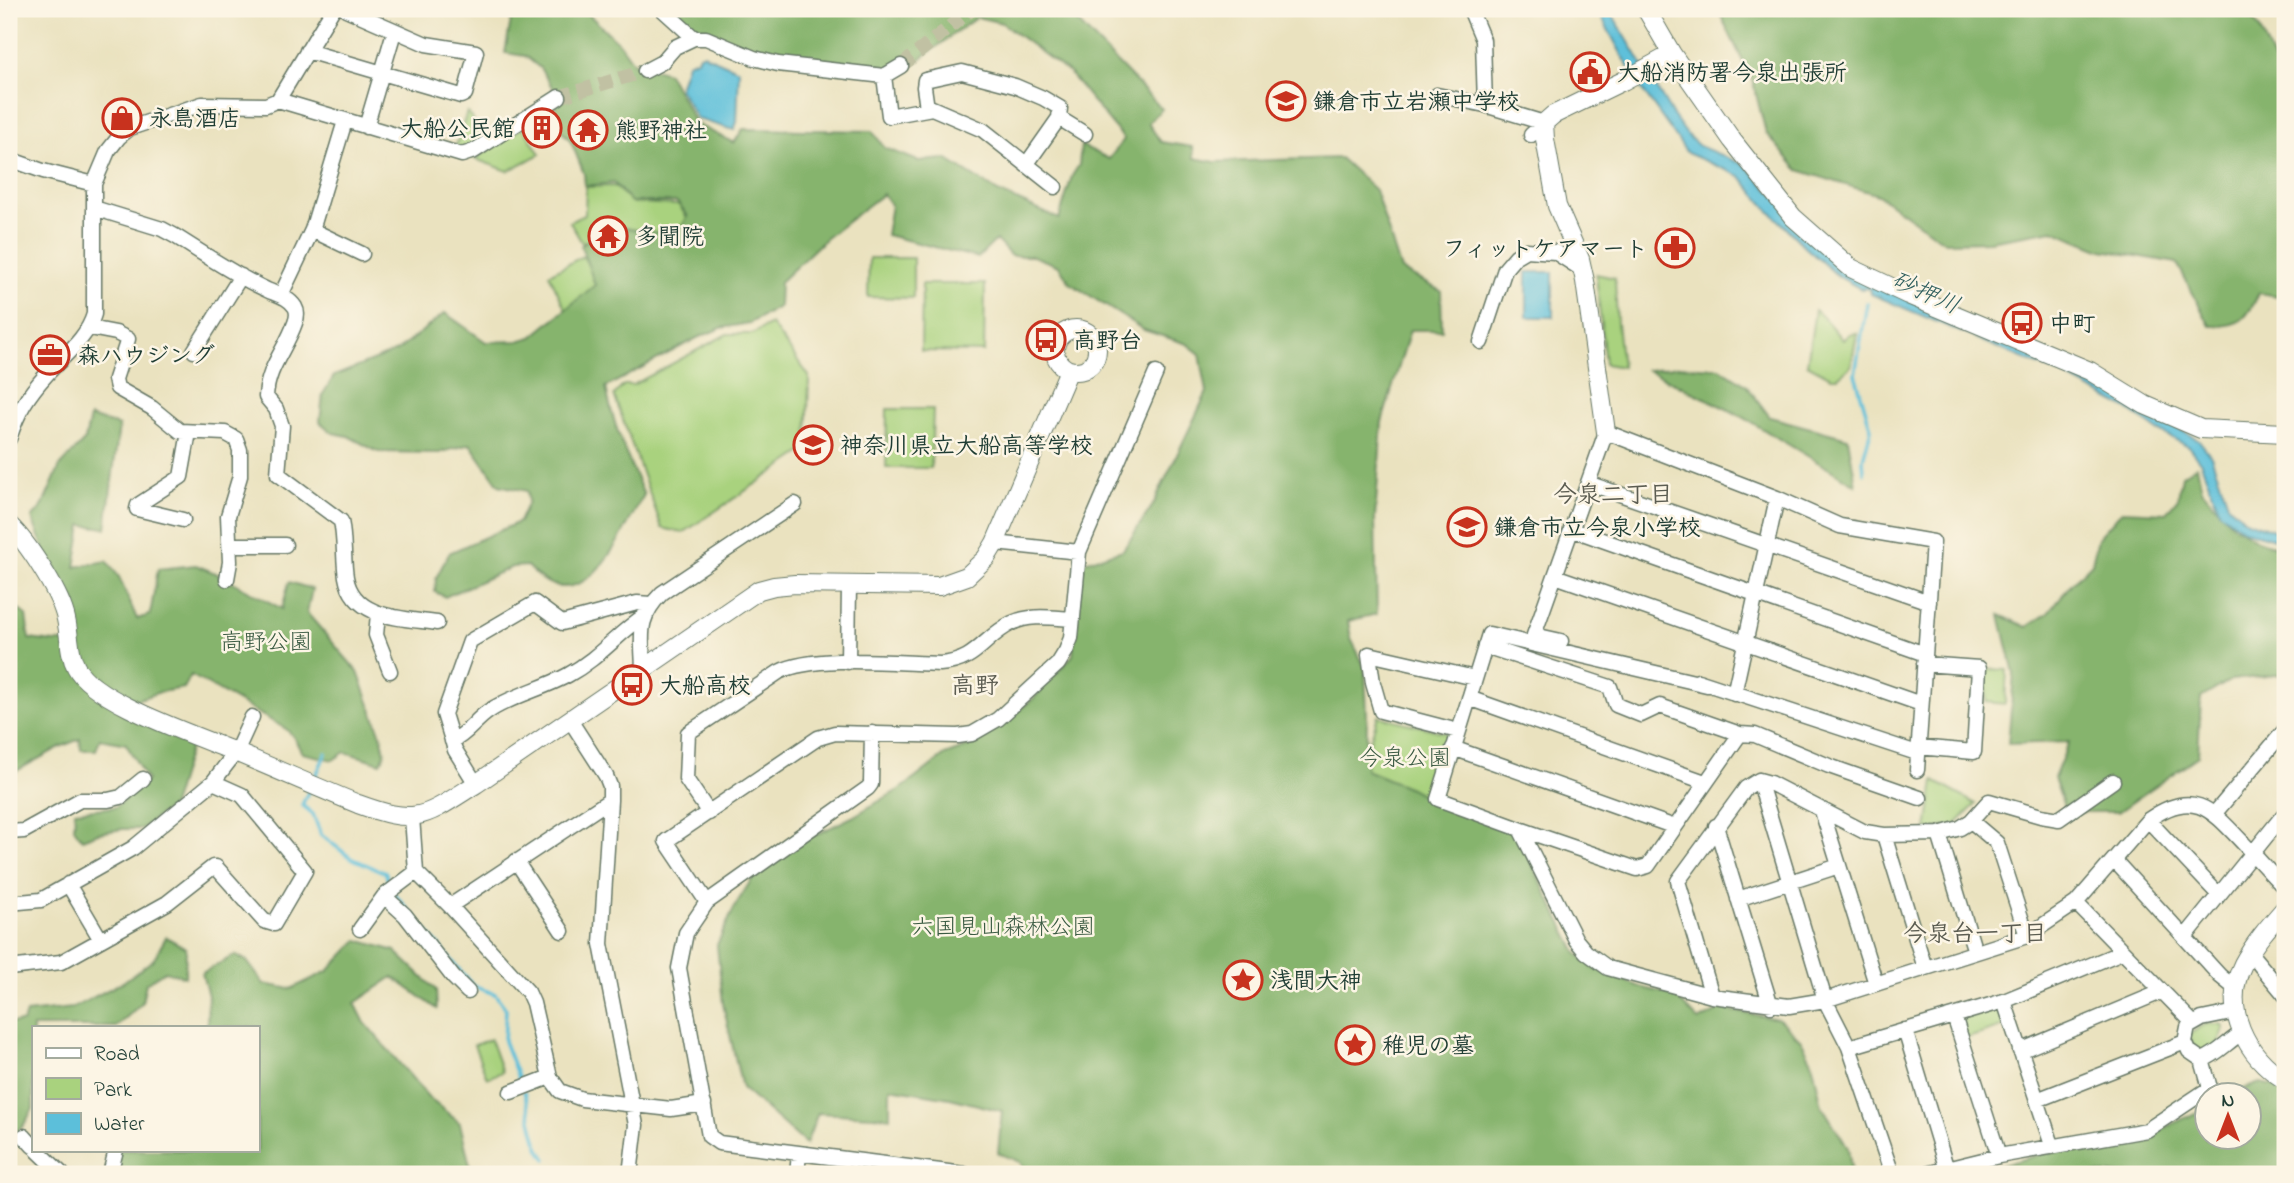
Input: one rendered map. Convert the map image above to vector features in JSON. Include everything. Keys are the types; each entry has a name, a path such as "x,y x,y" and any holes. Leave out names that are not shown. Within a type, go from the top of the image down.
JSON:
{"street":[{"path":"9,439 18,411 46,375 90,328 94,314 93,184 108,151 130,128 202,104 266,105 278,100 333,9"},
{"path":"307,51 461,96 465,94 476,52 426,44 346,9"},
{"path":"662,9 694,38"},
{"path":"1470,9 1483,40 1485,105"},
{"path":"1646,9 1672,54 1732,140 1793,217 1851,268 1908,295 2090,371 2145,405 2201,429 2285,433"},
{"path":"366,127 394,32"},
{"path":"645,71 662,62 675,47 694,38 706,38 754,58 778,64 884,76 901,66"},
{"path":"1538,129 1553,115 1672,54"},
{"path":"927,108 923,87 925,80 962,72 1015,86 1043,98 1060,108 1059,117 1026,164"},
{"path":"884,76 889,116 932,108 983,130 1055,187"},
{"path":"1437,95 1485,105 1538,129"},
{"path":"278,100 461,155 474,151 559,97"},
{"path":"1059,117 1085,134"},
{"path":"281,295 312,230 345,121"},
{"path":"1538,129 1557,206 1583,270 1606,432 1571,529 1534,635 1661,666 1734,694 1917,750 1974,752 1979,668 1925,659 1756,594 1571,529"},
{"path":"9,152 9,159 93,184"},
{"path":"94,208 162,229 264,289 281,295 296,308 294,325 273,365 266,385 266,397 276,409 282,426 278,474 341,521 346,579 355,597 378,614 437,623"},
{"path":"312,230 362,254"},
{"path":"1481,342 1505,269 1516,256 1526,250 1555,252 1583,270"},
{"path":"194,351 241,276"},
{"path":"90,328 116,333 128,339 115,379 117,388 152,408 180,431 229,433 236,439 240,450 240,477 228,516 230,562 227,579"},
{"path":"9,525 23,540 52,584 65,615 76,668 98,690 146,715 358,804 390,816 412,817 435,809 476,784 759,590 794,584 939,586 967,576 995,543 1069,370"},
{"path":"707,902 666,841 818,738 835,733 958,736 972,734 998,719 1058,664 1071,638 1079,552 1156,373"},
{"path":"183,520 137,509 138,505 181,477 189,432"},
{"path":"1606,432 1777,498 1840,526 1933,542 1917,770"},
{"path":"1588,483 1929,602"},
{"path":"1734,694 1777,498"},
{"path":"452,741 464,735 490,710 567,676 588,662 609,647 662,593 795,505"},
{"path":"995,543 1079,552"},
{"path":"230,545 285,545"},
{"path":"1555,576 1921,704"},
{"path":"848,662 849,585"},
{"path":"476,784 455,750 444,714 470,640 535,603 562,623 637,603 647,610"},
{"path":"643,669 647,610"},
{"path":"378,614 376,635 390,671"},
{"path":"709,813 686,779 688,733 790,667 818,662 940,664 960,661 972,655 1012,623 1041,617 1073,619"},
{"path":"1707,685 1489,634 1438,799 1637,869 1648,866 1740,734"},
{"path":"1485,646 1610,687 1616,705 1642,715 1660,706 1740,734 1755,735 1829,766 1920,797"},
{"path":"1458,731 1381,711 1369,654 1475,678"},
{"path":"1469,698 1705,782"},
{"path":"9,903 41,900 133,848 213,782 236,752 252,717"},
{"path":"570,720 610,786 601,944 636,1125 630,1174"},
{"path":"2215,813 2285,730"},
{"path":"872,733 868,788 707,902 686,933 679,968 709,1136 719,1143 964,1174"},
{"path":"1453,748 1675,827"},
{"path":"9,832 24,831 80,800 121,797 143,779"},
{"path":"1712,996 1678,881 1746,788 1759,780 1770,783 1865,832 1884,835 1939,834 1960,828 1971,821 1985,802 1989,801 2059,819 2113,782"},
{"path":"1759,780 1825,1000 1849,1047 1892,1174"},
{"path":"213,782 242,795 304,872 265,939"},
{"path":"450,906 610,800"},
{"path":"1520,829 1564,919 1586,952 1608,968 1712,996 1771,1006 1825,1000 2027,936 2076,903 2148,820 2160,811 2182,804 2196,805 2215,813 2285,888"},
{"path":"1822,811 1876,984"},
{"path":"2185,937 2285,813"},
{"path":"412,817 416,872 528,992 554,1086 569,1096 632,1106 671,1109 704,1104"},
{"path":"2148,820 2218,894"},
{"path":"1971,821 1997,843 2027,936"},
{"path":"1716,826 1771,1006"},
{"path":"1939,834 1976,952"},
{"path":"1884,835 1925,968"},
{"path":"2114,860 2235,988"},
{"path":"516,861 562,931"},
{"path":"1738,899 1839,866"},
{"path":"9,968 61,962 167,903 213,867 216,867 264,921 274,924"},
{"path":"360,929 384,896 416,872"},
{"path":"68,884 100,940"},
{"path":"384,896 405,915 453,977 468,992"},
{"path":"2076,903 2193,1023"},
{"path":"2285,908 2250,953 2235,988 2236,1012 2242,1033 2262,1062 2285,1080"},
{"path":"1849,1047 2004,1001 2122,952"},
{"path":"2250,953 2285,995"},
{"path":"2020,1051 2161,992"},
{"path":"2004,1001 2052,1145"},
{"path":"2236,1012 2193,1023 2188,1027 2185,1042 2189,1051 2202,1060 2209,1058 2242,1033"},
{"path":"1954,1016 1999,1156"},
{"path":"1905,1030 1947,1170"},
{"path":"2037,1100 2185,1042"},
{"path":"1926,1174 2052,1145 2147,1130 2210,1088 2202,1060"},
{"path":"511,1092 550,1077"},
{"path":"39,1152 62,1174"},
{"path":"110,1174 116,1152"},
{"path":"797,1174 799,1154"}],"green space":[{"name":"六国見山森林公園","path":"513,9 584,10 620,44 634,63 668,73 696,124 734,143 743,129 872,131 885,148 918,161 946,159 998,192 1059,219 1072,176 1079,165 1081,145 1109,159 1124,139 1069,73 1002,23 977,17 896,77 885,73 775,59 740,47 714,33 699,30 677,13 679,9 1065,9 1162,109 1148,123 1161,142 1193,147 1194,158 1215,162 1340,158 1375,190 1401,270 1441,291 1442,330 1410,330 1382,422 1375,518 1377,614 1348,621 1351,639 1365,667 1366,770 1410,788 1437,803 1516,833 1577,953 1595,969 1643,988 1674,995 1699,1021 1721,1009 1779,1019 1801,1040 1812,1061 1822,1106 1848,1148 1852,1174 1202,1174 1185,1170 1169,1174 1027,1174 1020,1162 998,1153 1002,1111 950,1098 890,1088 890,1117 818,1113 806,1144 742,1088 723,1004 717,945 735,906 755,874 788,848 852,817 905,786 945,755 977,743 1034,698 1073,655 1077,564 1123,550 1153,505 1207,392 1200,354 1187,344 1144,330 1070,283 1059,266 1033,256 1011,256 996,240 978,258 886,235 891,205 883,194 826,238 780,282 779,307 750,323 721,328 697,338 606,387 617,429 644,495 598,570 582,582 566,587 547,582 527,566 512,567 445,597 435,592 436,578 449,553 519,522 528,502 527,491 499,485 470,444 439,453 378,452 348,436 333,433 320,422 323,394 334,376 397,351 445,313 486,342 518,341 532,337 595,285 581,246 591,237 615,226 677,234 688,216 677,202 631,202 614,183 585,186 584,174 570,140 559,128 556,95 552,87 540,68 525,56 505,53"},
{"path":"1725,9 2244,9 2259,27 2285,88 2285,297 2259,293 2242,320 2229,325 2210,326 2177,263 2102,250 2053,230 1989,241 1945,242 1878,195 1798,170 1766,133 1753,82 1721,16"},
{"path":"467,112 486,136 463,151 455,148"},
{"path":"523,127 540,154 508,171 475,159"},
{"path":"614,186 633,203 679,205 687,218 680,255 611,238 582,243 570,222 585,214 586,187"},
{"path":"583,256 602,290 566,310 549,274"},
{"path":"869,258 913,258 913,298 868,297"},
{"path":"1596,274 1615,278 1622,367 1605,364"},
{"path":"922,284 985,284 984,352 921,351"},
{"path":"1815,310 1843,340 1849,334 1857,333 1851,366 1838,377 1831,377 1807,364"},
{"path":"771,324 809,376 807,449 683,533 662,528 614,395 624,385 633,385 727,334 752,334"},
{"path":"1678,366 1720,368 1746,385 1770,417 1848,438 1856,485 1741,416 1648,370"},
{"path":"887,409 933,409 931,468 886,468"},
{"name":"高野公園","path":"90,417 119,426 106,528 82,525 75,567 107,561 119,577 137,619 150,615 158,569 196,565 282,609 289,582 312,589 307,613 358,672 382,738 385,753 381,763 345,752 333,760 302,753 286,729 191,675 184,688 133,701 130,714 191,744 172,806 141,829 98,833 82,839 74,828 75,811 116,807 147,780 126,744 100,739 96,750 81,750 80,739 9,775 9,603 26,615 29,639 80,642 74,599 44,550 32,518 42,507 60,466 85,440"},
{"path":"2197,466 2202,490 2233,525 2257,540 2281,548 2285,554 2285,674 2231,680 2201,698 2198,756 2118,812 2066,812 2054,778 2069,742 2008,744 2014,673 2000,615 2027,627 2048,613 2092,563 2098,538 2122,511 2166,513 2178,498 2182,475"},
{"path":"1987,669 2007,670 2005,704 1986,702"},
{"name":"今泉公園","path":"1378,716 1447,733 1449,739 1430,801 1358,777"},
{"path":"1934,781 1976,804 1955,825 1927,830"},
{"path":"166,937 186,948 185,977 165,971 146,983 142,1003 117,1026 32,1026 32,1111 23,1126 9,1137 9,1023 23,1022 26,1013 73,1008 123,982 153,960"},
{"path":"358,940 395,951 436,990 437,1009 393,977 355,1003 365,1023 430,1099 460,1123 472,1174 107,1174 109,1152 259,1152 259,1026 207,1026 208,996 202,973 235,955 246,960 264,984 291,989 328,971"},
{"path":"1999,1008 2008,1025 1965,1039 1962,1018"},
{"path":"2205,1024 2221,1024 2224,1027 2217,1044 2203,1051 2192,1045 2190,1034"},
{"path":"490,1039 502,1072 487,1078 474,1045"},
{"path":"2262,1083 2285,1088 2285,1174 1970,1174 2045,1153 2145,1137 2192,1115 2192,1152 2262,1152"}],"water":[{"name":"砂押川","path":"1597,9 1609,9 1688,136 1699,146 1745,165 1843,267 2083,374 2198,439 2211,456 2229,506 2247,521 2285,534 2285,546 2274,539 2244,530 2220,512 2201,463 2188,446 2158,431 2126,408 2069,378 1871,294 1869,288 1861,289 1838,276 1805,247 1740,176 1687,153 1636,81"},
{"path":"704,53 739,70 737,122 734,130 697,119 679,88 687,63"},
{"path":"1527,272 1553,272 1553,317 1527,317"}],"waterway":[{"path":"1864,473 1863,459 1871,429 1855,374 1867,303"},
{"path":"314,780 326,753"},
{"path":"309,790 302,805 313,814 321,835 351,858 386,873 389,887"},
{"path":"394,893 473,986 495,994 506,1009 504,1041 521,1085"},
{"path":"524,1092 535,1136 546,1159"}],"tunnel":[{"path":"901,66 972,9"},
{"path":"559,97 645,71"}],"place":[{"name":"大船消防署今泉出張所","path":"1590,72"},
{"name":"鎌倉市立岩瀬中学校","path":"1286,101"},
{"name":"永島酒店","path":"122,118"},
{"name":"大船公民館","path":"542,128"},
{"name":"熊野神社","path":"588,130"},
{"name":"多聞院","path":"608,236"},
{"name":"フィットケアマート","path":"1675,248"},
{"name":"中町","path":"2022,323"},
{"name":"高野台","path":"1046,340"},
{"name":"森ハウジング","path":"50,355"},
{"name":"神奈川県立大船高等学校","path":"813,445"},
{"name":"鎌倉市立今泉小学校","path":"1467,527"},
{"name":"大船高校","path":"632,685"},
{"name":"浅間大神","path":"1243,980"},
{"name":"稚児の墓","path":"1355,1045"}],"district":[{"name":"今泉二丁目","path":"1613,494"},
{"name":"高野","path":"975,685"},
{"name":"今泉台一丁目","path":"1975,933"}]}
